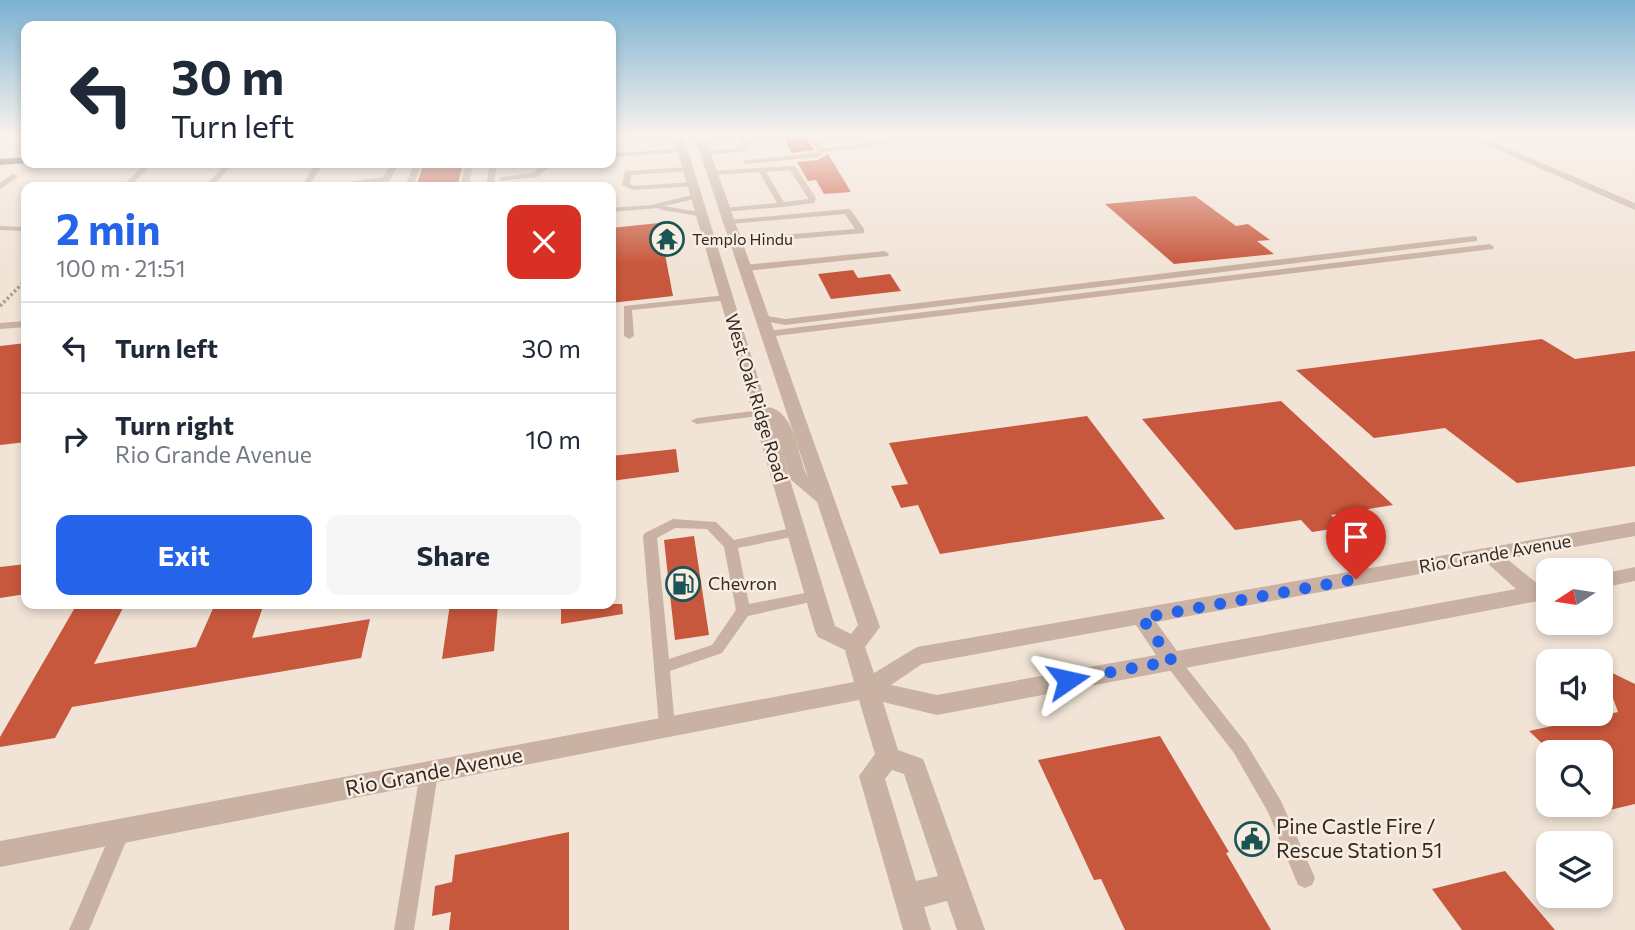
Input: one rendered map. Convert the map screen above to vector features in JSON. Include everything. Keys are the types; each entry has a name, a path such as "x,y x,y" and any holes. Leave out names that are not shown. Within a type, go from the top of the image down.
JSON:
{"street":[{"name":"West Oak Ridge Road","path":"691,178 826,631 854,645 869,627 713,178"},
{"path":"1569,178 1635,207"},
{"path":"714,255 727,265 747,326 756,333 765,326"},
{"path":"761,413 775,414 800,480 825,499"},
{"name":"Rio Grande Avenue","path":"0,854 429,774 867,688 917,656 1635,529"},
{"path":"1490,555 1536,588"},
{"path":"1614,578 1635,574"},
{"name":"Rio Grande Avenue","path":"867,688 937,705 1536,593"},
{"path":"1142,618 1172,661"},
{"path":"854,645 888,757"},
{"path":"888,757 914,767 971,930"},
{"path":"888,757 872,776 917,930"},
{"path":"908,897 956,886"}],"lane":[{"path":"627,178 626,185 633,188 694,190"},
{"path":"766,178 782,205"},
{"path":"727,216 811,201 812,198 799,178"},
{"path":"651,207 694,190"},
{"path":"616,210 651,207 702,215"},
{"path":"727,216 846,211 860,231 736,241"},
{"path":"0,229 21,229"},
{"path":"765,326 1474,240"},
{"path":"765,326 1490,247"},
{"path":"745,268 885,254"},
{"path":"629,336 627,308 726,298"},
{"path":"0,326 21,324"},
{"path":"696,421 761,413"},
{"path":"662,667 718,649 743,611 730,545 711,525 673,523 650,536 667,727"},
{"path":"730,545 796,532"},
{"path":"743,611 815,596"},
{"path":"1172,661 1240,748 1275,807 1305,878"},
{"path":"404,930 429,774"},
{"path":"79,930 121,832"}],"path":[{"path":"0,306 21,284"}],"building":[{"path":"419,178 459,178 458,182 418,182"},
{"path":"806,178 843,178 851,192 824,194 816,180 808,181"},
{"path":"1195,196 1236,226 1248,224 1270,240 1257,241 1274,254 1174,264 1105,204"},
{"path":"659,223 673,296 616,302 616,227"},
{"path":"853,270 858,278 890,274 901,291 831,299 818,274"},
{"path":"1542,339 1575,359 1635,351 1635,466 1517,483 1445,428 1374,438 1296,370"},
{"path":"21,344 21,443 0,445 0,346"},
{"path":"1281,401 1393,505 1331,515 1344,527 1312,532 1301,520 1235,530 1142,419"},
{"path":"1087,416 1165,519 940,554 918,505 901,508 891,486 908,484 889,443"},
{"path":"676,449 679,472 616,480 616,455"},
{"path":"694,536 709,635 675,640 664,540"},
{"path":"21,565 21,595 0,598 0,567"},
{"path":"616,604 622,604 623,614 561,624 561,609 616,609"},
{"path":"74,609 122,609 94,664 196,647 213,609 262,609 252,638 370,619 361,658 72,707 55,738 0,747 0,737"},
{"path":"449,609 498,609 494,651 442,659"},
{"path":"1613,673 1635,684 1635,804 1613,809 1613,740 1538,740 1529,731 1552,726 1613,726 1613,713 1618,712 1613,698"},
{"path":"1160,736 1229,852 1226,853 1271,930 1125,930 1101,879 1094,880 1038,760"},
{"path":"569,832 569,930 449,930 451,912 432,916 435,886 452,882 455,855"},
{"path":"1505,871 1555,930 1462,930 1432,889"}],"place":[{"name":"Templo Hindu","path":"667,239"},
{"name":"Chevron","path":"683,584"},
{"name":"Pine Castle Fire / Rescue Station 51","path":"1252,839"}],"route":[{"path":"1068,680 1172,661 1142,618 1356,579"}]}
